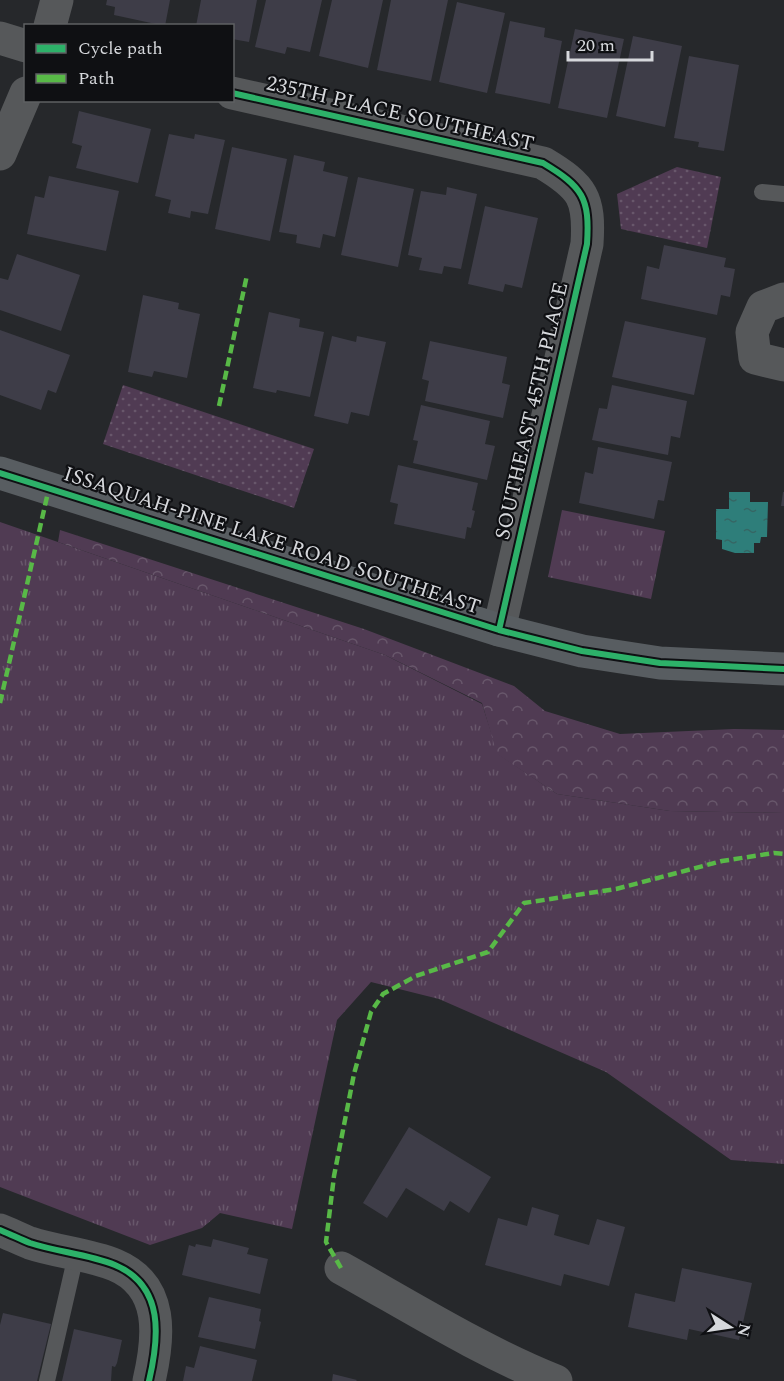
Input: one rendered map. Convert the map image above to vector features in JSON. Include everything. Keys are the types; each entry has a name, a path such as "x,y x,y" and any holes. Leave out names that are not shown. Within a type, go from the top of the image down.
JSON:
{"main road":[{"name":"ISSAQUAH-PINE LAKE ROAD SOUTHEAST","path":"0,473 499,630 582,651 660,663 784,669"}],"street":[{"path":"51,24 57,0"},
{"path":"0,38 24,45"},
{"name":"235TH PLACE SOUTHEAST","path":"234,93 543,163 565,176 584,198"},
{"path":"0,154 24,98"},
{"name":"SOUTHEAST 45TH PLACE","path":"499,630 587,244 589,217 584,198"},
{"path":"784,299 763,308 752,332 755,358 784,365"},
{"path":"0,1230 31,1243 115,1265 132,1275 147,1290 157,1319 155,1354 148,1381"},
{"path":"341,1268 539,1378"}],"lane":[{"path":"762,192 784,194"},
{"path":"46,1381 76,1255"}],"green space":[{"path":"677,167 721,177 707,248 621,229 617,194"},
{"path":"123,385 314,449 294,508 103,444"},
{"path":"562,510 665,531 651,599 548,577"},
{"path":"0,522 385,655 482,704 498,754 557,794 670,811 784,813 784,1164 731,1160 606,1072 439,999 371,982 337,1020 292,1229 220,1213 202,1228 150,1245 0,1187"},
{"path":"60,530 364,629 514,686 545,711 620,734 734,729 784,730 784,813 670,811 557,794 497,754 482,703 385,655 58,542"}],"water":[{"path":"729,492 750,492 750,502 768,502 767,537 761,537 760,543 754,543 754,553 735,553 722,549 722,540 716,539 716,509 729,509"}],"building":[{"path":"107,0 170,0 165,24 114,15 115,7 106,5"},
{"path":"201,0 257,0 249,42 234,39 234,24 196,24"},
{"path":"266,0 322,0 310,52 287,47 285,54 255,47"},
{"path":"332,0 383,0 368,68 319,56"},
{"path":"391,0 448,0 431,81 377,70"},
{"path":"457,2 505,13 487,93 439,82"},
{"path":"510,21 545,28 544,37 562,41 550,104 495,93"},
{"path":"575,29 624,39 607,118 558,108"},
{"path":"633,36 682,46 665,127 616,116"},
{"path":"689,56 739,65 724,151 698,147 699,142 674,138"},
{"path":"79,111 151,129 138,183 76,168 82,146 72,143"},
{"path":"169,134 194,139 195,134 225,140 208,214 191,211 190,218 168,213 171,200 155,196"},
{"path":"232,147 287,159 270,241 215,229"},
{"path":"294,155 325,162 323,171 348,177 335,237 323,234 320,248 296,243 297,235 279,232"},
{"path":"49,176 119,191 106,251 27,234 35,196 44,198"},
{"path":"358,177 414,189 398,267 341,255"},
{"path":"447,187 477,194 461,269 444,266 442,274 419,270 422,258 408,255 421,191 446,195"},
{"path":"485,206 538,218 522,288 505,284 503,292 468,284"},
{"path":"664,245 726,258 724,267 735,269 730,297 721,295 717,315 641,299 647,266 659,269"},
{"path":"17,254 80,275 61,331 0,310 0,278 8,280"},
{"path":"143,295 179,303 178,309 200,314 187,378 154,371 152,377 128,372"},
{"path":"269,312 300,319 299,327 324,332 310,397 253,388"},
{"path":"625,321 706,338 694,395 612,377"},
{"path":"0,330 70,355 56,393 48,390 41,410 0,395"},
{"path":"332,336 356,342 357,336 386,342 369,416 351,412 348,424 314,416"},
{"path":"430,341 507,357 502,383 510,385 503,418 425,401 429,381 422,379"},
{"path":"612,385 687,401 680,438 671,436 668,455 592,440 599,408 607,409"},
{"path":"421,405 490,421 485,444 495,446 487,480 413,463 418,441 413,440"},
{"path":"598,447 672,462 664,501 658,500 654,519 579,503 585,472 593,474"},
{"path":"398,465 478,483 472,510 475,511 471,528 467,527 465,539 394,524 398,504 390,502"},
{"path":"783,492 784,506 781,506"},
{"path":"409,1127 491,1177 469,1213 450,1201 444,1211 406,1188 387,1218 363,1203"},
{"path":"532,1207 559,1215 554,1235 589,1245 597,1219 625,1227 609,1286 564,1274 561,1286 485,1265 498,1218 527,1226"},
{"path":"213,1239 249,1248 247,1254 268,1259 260,1294 182,1275 189,1245 211,1247"},
{"path":"682,1268 752,1283 739,1340 689,1329 687,1340 628,1327 635,1293 675,1302"},
{"path":"209,1297 261,1309 259,1321 261,1322 255,1349 198,1337"},
{"path":"3,1313 51,1324 37,1381 0,1381 0,1325"},
{"path":"74,1329 122,1340 117,1363 115,1367 112,1366 111,1381 62,1381"},
{"path":"200,1346 257,1360 252,1381 183,1381 186,1366 194,1368"},
{"path":"333,1374 357,1380 332,1381"}],"marked path":[{"path":"219,406 247,275"},
{"path":"0,703 49,488"},
{"path":"341,1268 326,1242 334,1176 354,1074 371,1012 383,994 416,976 488,952 524,903 616,889 722,861 774,853 784,854"}],"cycle path":[{"path":"234,93 543,163 567,179 581,195 587,215 587,244 499,630"},
{"path":"0,473 499,630 582,651 660,663 784,669"},
{"path":"0,1230 30,1243 115,1265 131,1274 143,1286 155,1315 155,1348 149,1381"}]}
